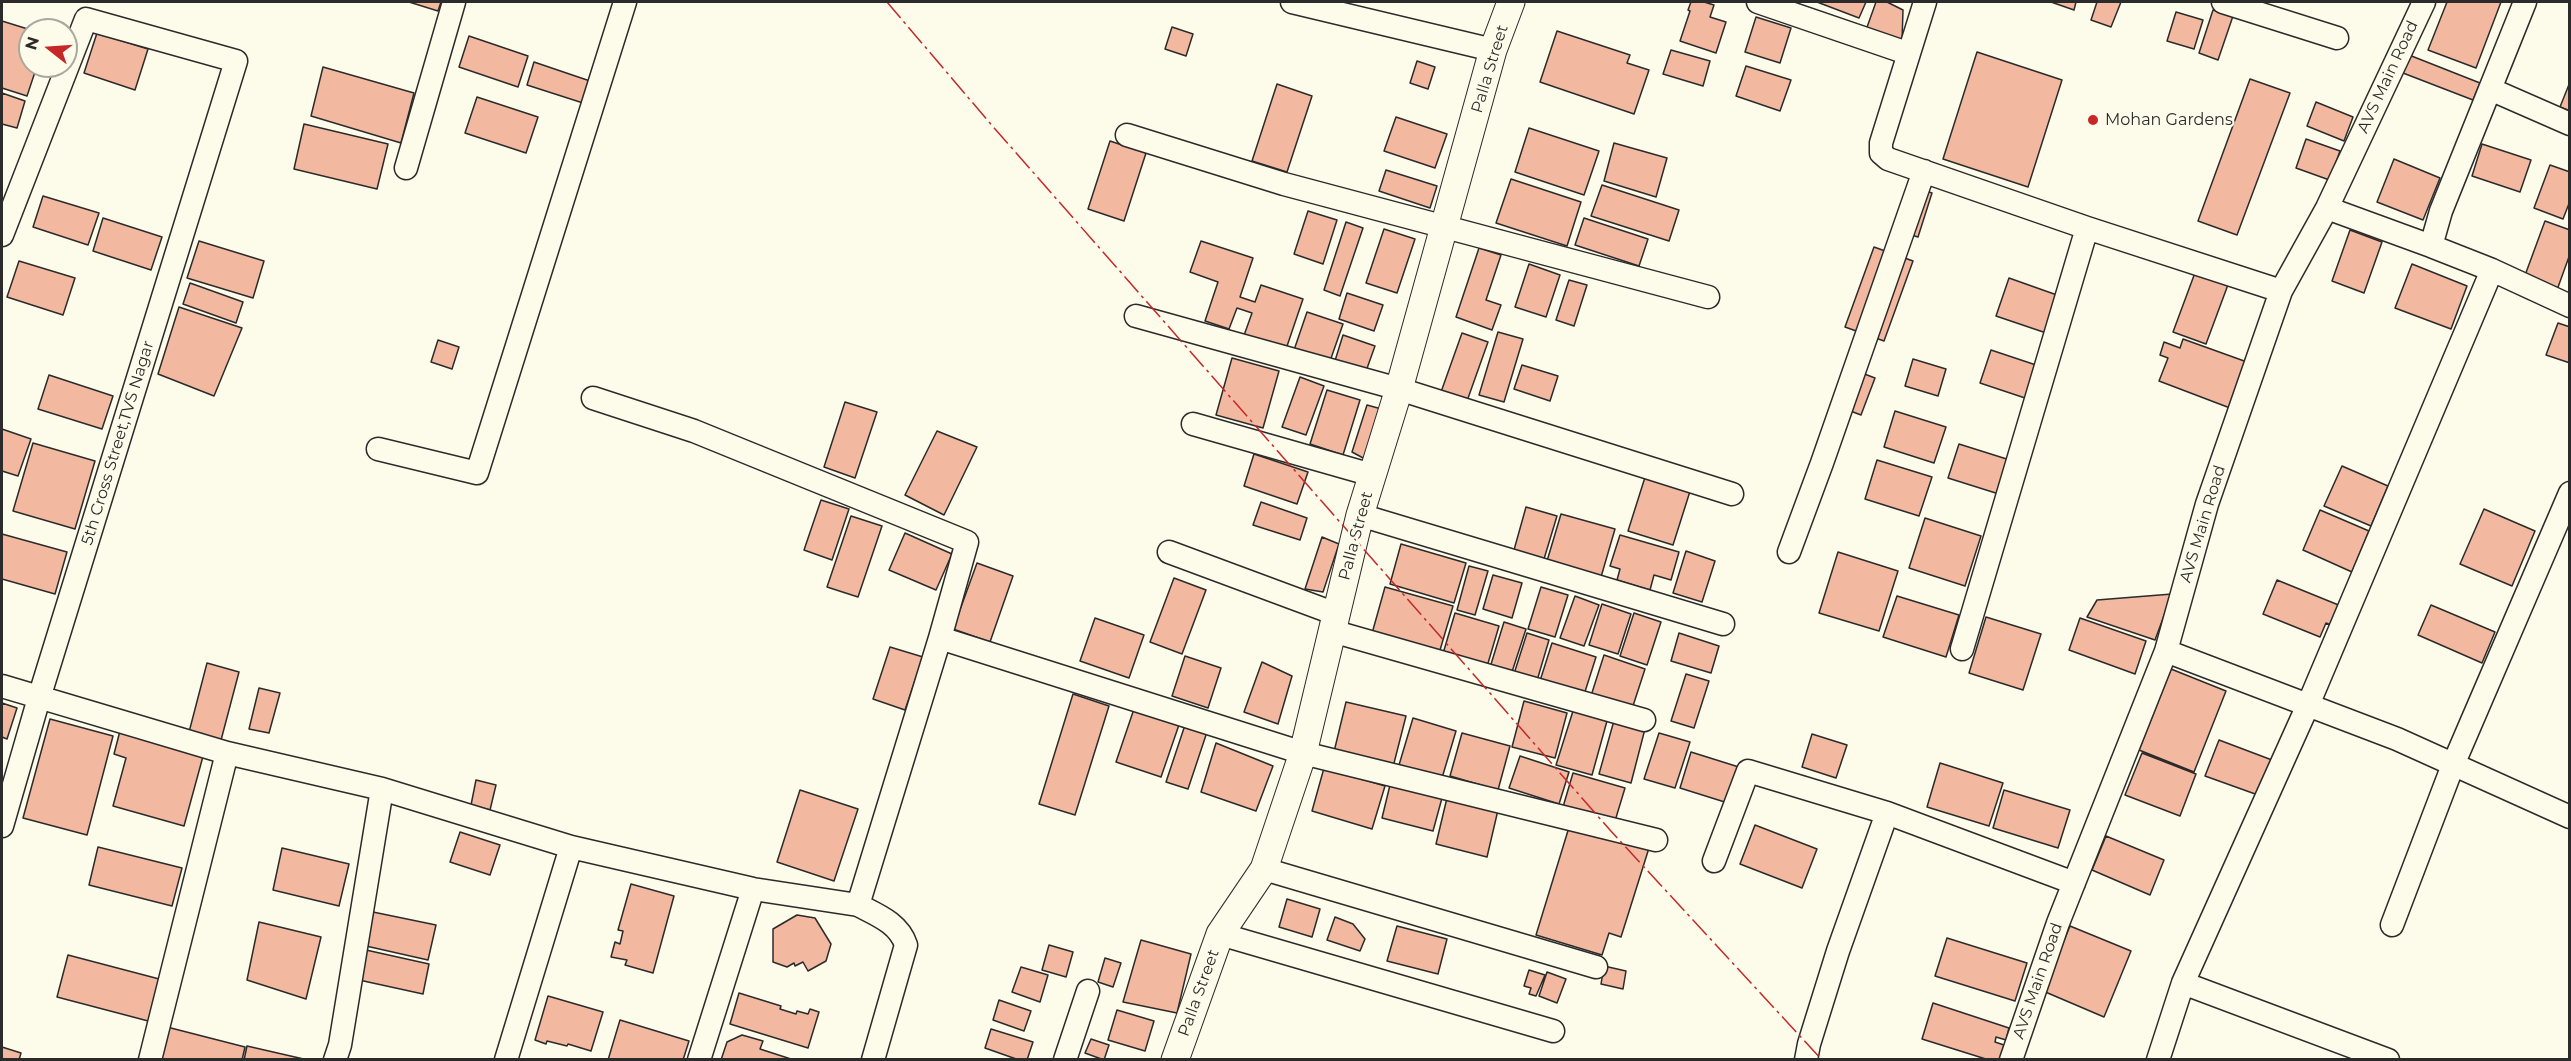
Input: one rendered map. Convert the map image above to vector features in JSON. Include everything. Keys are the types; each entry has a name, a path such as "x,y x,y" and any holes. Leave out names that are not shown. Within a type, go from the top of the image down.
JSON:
{"street":[{"path":"406,168 454,2"},
{"path":"378,449 477,473 625,2"},
{"path":"1292,2 1493,50"},
{"name":"Palla Street","path":"1175,1059 1220,934 1264,869 1303,753 1360,515 1446,227 1493,50 1511,2"},
{"path":"1758,2 1907,53"},
{"path":"1925,2 1907,53 1881,143 1881,153 1888,159 2087,228 2281,291"},
{"path":"2223,2 2337,38"},
{"name":"AVS Main Road","path":"2011,1059 2074,883 2166,651 2207,504 2281,291 2327,208 2424,2"},
{"path":"2432,246 2441,211 2525,2"},
{"name":"5th Cross Street,TVS Nagar","path":"2,235 86,19 236,61 39,698 2,826"},
{"path":"2490,89 2570,124"},
{"path":"1127,135 1284,184 1622,272 1708,297"},
{"path":"1789,552 1924,171"},
{"path":"2327,208 2492,270 2570,306"},
{"path":"1962,649 2087,228"},
{"path":"2158,1059 2184,983 2308,705 2492,270"},
{"path":"1136,316 1399,389 1732,494"},
{"path":"593,398 694,431 967,542 858,905"},
{"path":"1193,424 1372,475"},
{"path":"2392,925 2453,765 2570,494"},
{"path":"1360,515 1723,624"},
{"path":"1170,552 1334,622 1644,720"},
{"path":"940,638 1303,753 1656,840"},
{"path":"2166,651 2397,740 2570,817"},
{"path":"2,686 227,753 382,789 571,847 753,890 858,905 891,923 903,935 906,945 873,1059"},
{"path":"150,1059 227,753"},
{"path":"1714,861 1748,771 1887,813 2074,883"},
{"path":"335,1059 340,1045 382,789"},
{"path":"1806,1059 1838,951 1887,813"},
{"path":"506,1059 571,847"},
{"path":"1264,869 1596,967"},
{"path":"699,1059 753,890"},
{"path":"1220,934 1553,1031"},
{"path":"2184,983 2388,1059"},
{"path":"1065,1059 1088,991"}],"building":[{"path":"409,2 441,2 438,11"},
{"path":"1691,2 1714,5 1710,17 1726,22 1716,53 1680,41"},
{"path":"1817,2 1866,2 1859,18"},
{"path":"1876,2 1887,2 1903,10 1902,41 1866,30"},
{"path":"2051,2 2076,2 2074,10"},
{"path":"2097,2 2121,2 2111,27 2091,20"},
{"path":"2447,2 2501,2 2476,68 2428,50"},
{"path":"2213,10 2233,16 2218,60 2199,53"},
{"path":"2176,12 2203,20 2194,49 2167,41"},
{"path":"1756,17 1791,28 1780,63 1745,52"},
{"path":"2,21 18,26 18,78 33,78 27,96 2,88"},
{"path":"1172,27 1193,34 1186,56 1165,49"},
{"path":"1557,31 1630,55 1627,63 1649,70 1634,114 1540,82"},
{"path":"97,33 148,49 135,90 84,73"},
{"path":"469,36 528,56 518,87 459,67"},
{"path":"1671,50 1710,61 1703,86 1663,74"},
{"path":"1977,52 2062,80 2028,187 1943,159"},
{"path":"2409,55 2480,83 2473,100 2403,73"},
{"path":"1417,61 1435,67 1428,89 1410,83"},
{"path":"534,62 590,81 583,103 527,85"},
{"path":"1746,66 1791,80 1780,111 1736,96"},
{"path":"323,67 414,93 401,143 311,116"},
{"path":"2250,79 2290,93 2237,235 2198,221"},
{"path":"2570,82 2570,111 2560,107"},
{"path":"1277,84 1312,96 1287,172 1252,161"},
{"path":"2,93 25,101 17,128 2,124"},
{"path":"477,97 538,117 526,153 465,133"},
{"path":"2316,102 2353,117 2344,141 2307,126"},
{"path":"1396,117 1447,134 1435,168 1384,151"},
{"path":"304,124 388,144 377,189 294,169"},
{"path":"1529,128 1599,151 1584,195 1515,172"},
{"path":"2306,139 2340,151 2335,165 2335,182 2296,168"},
{"path":"1110,141 1146,153 1124,221 1088,209"},
{"path":"1614,143 1667,158 1656,197 1604,181"},
{"path":"2482,144 2531,160 2520,192 2472,176"},
{"path":"2394,159 2440,178 2423,220 2377,202"},
{"path":"2550,165 2570,172 2570,201 2563,219 2534,208"},
{"path":"1386,170 1437,186 1430,208 1379,191"},
{"path":"1511,179 1581,202 1567,246 1496,223"},
{"path":"1602,185 1679,210 1669,241 1591,216"},
{"path":"1912,186 1932,193 1918,237 1898,231"},
{"path":"43,196 99,213 88,245 33,227"},
{"path":"1308,211 1337,220 1323,264 1294,254"},
{"path":"103,218 162,237 151,270 93,251"},
{"path":"1584,218 1648,239 1639,266 1575,245"},
{"path":"2545,221 2570,230 2570,254 2557,290 2524,278"},
{"path":"1346,222 1363,228 1340,296 1324,290"},
{"path":"1384,229 1415,239 1397,293 1366,283"},
{"path":"2350,230 2382,242 2364,293 2332,281"},
{"path":"199,241 264,261 253,298 187,278"},
{"path":"1201,241 1253,258 1240,297 1255,302 1261,285 1303,299 1284,355 1242,341 1252,313 1237,308 1229,329 1205,321 1218,282 1190,272"},
{"path":"1874,247 1913,261 1884,341 1845,327"},
{"path":"1479,248 1501,255 1486,300 1501,305 1492,330 1456,317"},
{"path":"19,261 75,278 63,315 7,297"},
{"path":"1529,264 1560,275 1546,317 1515,307"},
{"path":"2412,264 2467,286 2451,329 2395,308"},
{"path":"2196,270 2229,282 2206,344 2173,332"},
{"path":"2009,278 2071,300 2058,337 1996,316"},
{"path":"1569,280 1587,285 1574,326 1556,320"},
{"path":"190,283 243,302 236,323 183,304"},
{"path":"1347,293 1383,305 1374,331 1339,319"},
{"path":"179,307 242,328 214,396 158,374"},
{"path":"1307,312 1343,324 1329,364 1293,353"},
{"path":"2558,323 2570,327 2570,363 2546,355"},
{"path":"1498,332 1523,339 1504,402 1479,395"},
{"path":"1462,333 1488,342 1467,401 1441,392"},
{"path":"1343,335 1375,346 1365,374 1334,364"},
{"path":"2183,339 2247,362 2230,408 2159,381 2168,358 2160,355 2164,342 2180,348"},
{"path":"438,340 459,347 452,369 431,362"},
{"path":"1991,350 2045,368 2034,401 1980,383"},
{"path":"1232,358 1279,371 1263,428 1216,415"},
{"path":"1913,359 1946,369 1938,396 1905,386"},
{"path":"1522,365 1558,376 1550,401 1514,389"},
{"path":"1846,367 1875,378 1861,415 1832,404"},
{"path":"49,375 113,396 102,429 38,409"},
{"path":"1300,377 1324,386 1306,435 1282,427"},
{"path":"1327,390 1360,400 1343,455 1310,444"},
{"path":"845,402 877,412 855,478 824,467"},
{"path":"1367,405 1385,410 1365,459 1352,452"},
{"path":"1895,411 1946,427 1934,463 1884,447"},
{"path":"2,429 31,439 18,476 2,471"},
{"path":"937,431 977,447 944,515 905,495"},
{"path":"33,443 95,461 75,529 13,511"},
{"path":"1959,444 2013,461 2002,495 1948,478"},
{"path":"1254,454 1308,472 1297,504 1244,486"},
{"path":"1877,460 1932,477 1919,516 1865,499"},
{"path":"2342,466 2388,486 2371,526 2324,506"},
{"path":"1647,471 1692,485 1673,545 1628,531"},
{"path":"821,500 849,509 832,560 804,550"},
{"path":"1261,502 1307,518 1300,540 1253,525"},
{"path":"1526,507 1557,516 1544,559 1514,550"},
{"path":"2484,509 2535,531 2512,586 2460,564"},
{"path":"2320,510 2369,531 2352,572 2303,550"},
{"path":"1561,514 1615,529 1601,577 1547,561"},
{"path":"851,516 882,526 858,597 827,587"},
{"path":"1925,518 1981,536 1965,586 1909,568"},
{"path":"905,533 952,554 936,590 889,570"},
{"path":"2,534 67,552 55,594 2,579"},
{"path":"1620,535 1679,552 1671,580 1654,575 1650,590 1617,580 1620,569 1610,566"},
{"path":"1322,537 1339,544 1323,592 1305,589"},
{"path":"1401,544 1466,563 1454,603 1390,584"},
{"path":"1686,551 1715,561 1702,602 1673,593"},
{"path":"1838,552 1898,571 1879,631 1819,613"},
{"path":"977,563 1013,576 990,642 953,629"},
{"path":"1469,566 1488,571 1475,615 1457,610"},
{"path":"1493,575 1522,583 1512,618 1483,609"},
{"path":"1174,578 1206,590 1182,654 1150,642"},
{"path":"2277,580 2341,606 2333,626 2326,623 2320,637 2263,614"},
{"path":"1385,587 1453,606 1438,657 1371,637"},
{"path":"1541,587 1568,595 1555,637 1528,629"},
{"path":"2172,594 2155,640 2087,617 2097,600"},
{"path":"1575,596 1599,605 1584,646 1560,638"},
{"path":"1897,596 1959,615 1946,657 1883,637"},
{"path":"1602,604 1631,614 1618,654 1589,645"},
{"path":"2431,605 2495,632 2482,663 2418,635"},
{"path":"1455,613 1499,626 1486,670 1442,657"},
{"path":"1634,613 1661,622 1647,665 1620,656"},
{"path":"1986,617 2041,634 2023,690 1969,673"},
{"path":"1095,618 1144,635 1129,678 1080,661"},
{"path":"2080,618 2146,641 2135,674 2069,650"},
{"path":"1504,622 1526,629 1509,681 1488,674"},
{"path":"1527,633 1549,640 1536,684 1513,677"},
{"path":"1679,633 1719,646 1711,673 1671,661"},
{"path":"1552,643 1596,657 1583,698 1539,684"},
{"path":"890,647 923,657 905,710 873,699"},
{"path":"1604,655 1645,669 1631,712 1590,699"},
{"path":"1185,656 1221,668 1208,708 1172,696"},
{"path":"1262,662 1292,676 1278,724 1244,712"},
{"path":"207,663 239,672 220,744 188,736"},
{"path":"2171,669 2226,691 2194,772 2139,750"},
{"path":"1686,674 1709,681 1694,728 1671,721"},
{"path":"259,688 280,693 269,733 249,729"},
{"path":"1073,694 1109,706 1075,815 1039,804"},
{"path":"1524,701 1567,713 1555,758 1512,747"},
{"path":"1346,702 1406,716 1392,771 1333,756"},
{"path":"2,703 17,708 7,739 2,737"},
{"path":"1136,703 1181,719 1161,777 1116,762"},
{"path":"1573,711 1607,721 1592,775 1556,765"},
{"path":"1615,717 1646,725 1631,783 1599,774"},
{"path":"1413,718 1456,731 1442,778 1399,765"},
{"path":"50,719 113,736 87,835 23,818"},
{"path":"1185,725 1207,732 1188,789 1166,782"},
{"path":"121,727 205,749 184,826 113,806 126,758 114,754"},
{"path":"1462,733 1510,746 1498,790 1450,776"},
{"path":"1659,733 1690,742 1675,788 1644,779"},
{"path":"1812,734 1847,745 1836,778 1802,767"},
{"path":"2219,740 2272,760 2258,795 2205,776"},
{"path":"1216,743 1273,766 1256,811 1201,792"},
{"path":"1691,752 1742,768 1731,804 1680,788"},
{"path":"2142,753 2196,774 2180,816 2125,795"},
{"path":"1520,756 1569,772 1559,804 1509,788"},
{"path":"1940,763 2003,783 1989,826 1927,807"},
{"path":"1324,768 1385,786 1372,829 1312,811"},
{"path":"1573,773 1625,788 1615,821 1563,807"},
{"path":"476,780 496,785 490,810 471,805"},
{"path":"1390,785 1442,798 1433,831 1382,818"},
{"path":"800,790 858,809 834,881 777,862"},
{"path":"2004,790 2070,810 2058,848 1993,828"},
{"path":"1447,798 1498,810 1487,857 1436,844"},
{"path":"1570,824 1649,848 1621,937 1609,933 1602,955 1536,935"},
{"path":"1755,825 1817,849 1802,888 1740,864"},
{"path":"460,832 500,845 490,875 450,862"},
{"path":"2106,836 2164,860 2150,895 2092,870"},
{"path":"98,847 182,868 172,906 89,885"},
{"path":"282,848 349,864 339,906 273,890"},
{"path":"631,884 674,896 653,973 625,965 627,960 611,957 615,942 620,944 623,931 618,930"},
{"path":"1287,899 1320,909 1312,937 1279,927"},
{"path":"373,912 436,925 428,960 366,946"},
{"path":"797,915 815,918 831,944 826,961 808,971 803,962 787,967 773,962 773,929"},
{"path":"1335,917 1353,924 1365,939 1360,951 1327,940"},
{"path":"259,922 321,937 306,999 247,980"},
{"path":"1397,926 1447,939 1438,974 1387,961"},
{"path":"2070,926 2131,951 2104,1017 2043,991"},
{"path":"1947,938 2027,963 2015,1001 1935,976"},
{"path":"1141,940 1191,954 1177,1013 1123,1002"},
{"path":"1049,945 1073,952 1066,977 1042,970"},
{"path":"366,950 429,964 423,994 359,980"},
{"path":"68,955 163,980 152,1022 57,997"},
{"path":"1105,958 1121,963 1113,987 1098,982"},
{"path":"1604,966 1626,971 1623,989 1601,984"},
{"path":"1021,967 1048,975 1040,1002 1012,992"},
{"path":"1529,970 1545,975 1536,996 1529,994 1531,988 1524,986"},
{"path":"1547,972 1566,979 1557,1003 1539,996"},
{"path":"739,993 781,1006 780,1009 796,1014 797,1011 808,1014 810,1009 819,1012 808,1048 730,1024"},
{"path":"548,996 603,1012 591,1051 568,1044 567,1046 547,1041 546,1044 535,1040"},
{"path":"999,1000 1031,1011 1024,1031 993,1020"},
{"path":"1933,1003 2009,1028 2006,1040 1996,1037 1995,1042 2004,1045 2000,1060 1989,1060 1922,1039"},
{"path":"1117,1010 1154,1021 1145,1051 1108,1040"},
{"path":"620,1020 689,1041 683,1060 608,1060"},
{"path":"167,1027 245,1047 242,1060 159,1060"},
{"path":"991,1029 1033,1042 1027,1060 1019,1060 985,1048"},
{"path":"742,1035 763,1041 760,1049 794,1060 721,1060 727,1042"},
{"path":"1091,1039 1109,1045 1104,1060 1085,1053"},
{"path":"247,1046 308,1060 244,1060"},
{"path":"2,1047 21,1053 19,1060 2,1060"}],"power":[{"path":"887,2 989,122 1610,830 1822,1060"}],"place":[{"name":"Mohan Gardens","path":"2093,120"}]}
